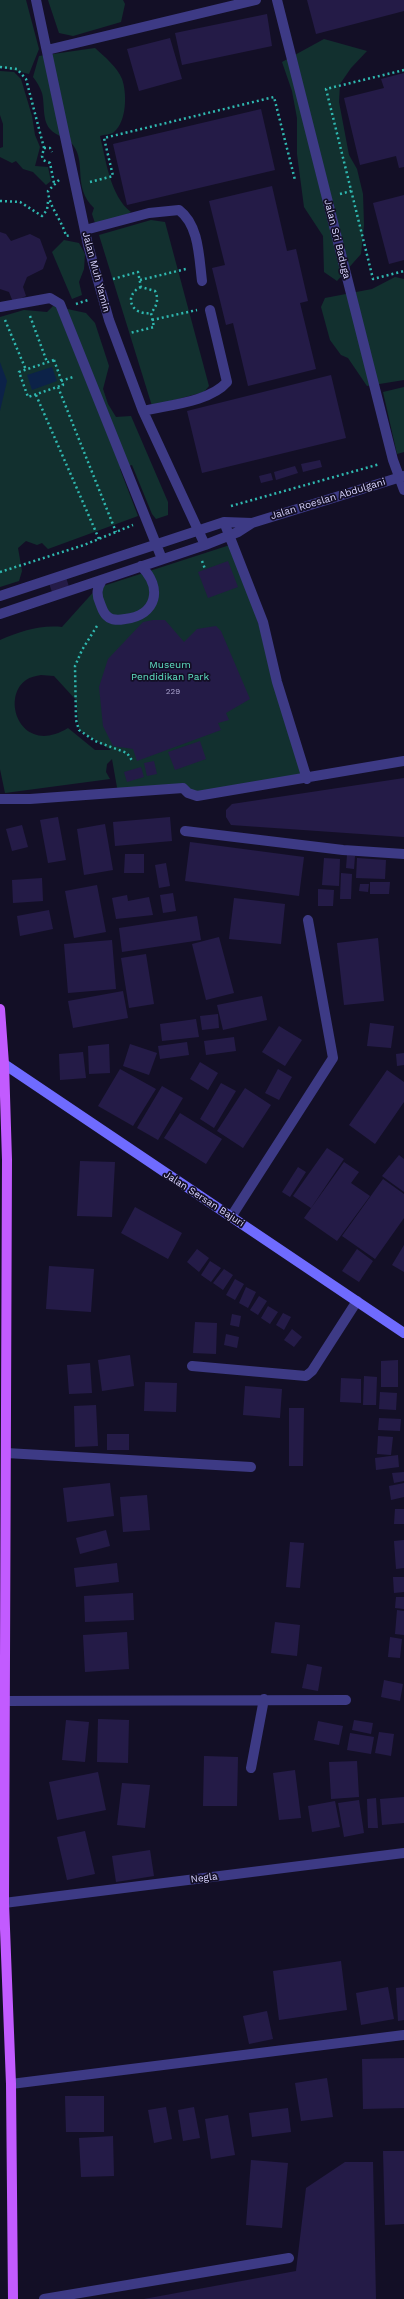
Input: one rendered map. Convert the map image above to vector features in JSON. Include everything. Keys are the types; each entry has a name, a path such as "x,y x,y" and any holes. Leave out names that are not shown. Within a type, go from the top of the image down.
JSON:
{"main road":[{"path":"0,1010 4,1160 3,1354 6,1453 2,1843 11,2084 13,2299"},
{"name":"Jalan Sersan Bajuri","path":"2,1065 404,1333"}],"street":[{"name":"Jalan Muh Yamin","path":"36,0 85,230 102,295 143,411 205,545"},
{"path":"47,50 256,0"},
{"name":"Jalan Sri Baduga","path":"276,0 393,460 402,477 404,490"},
{"path":"85,230 149,213 179,210 188,217 193,229 202,280"},
{"path":"1,311 25,302 53,298 62,308 162,559"},
{"path":"143,411 204,397 220,390 226,382 206,310"},
{"name":"Jalan Roeslan Abdulgani","path":"252,523 402,477"},
{"path":"224,522 263,622 277,682 307,779"},
{"path":"0,596 224,522 252,523"},
{"path":"0,614 205,545 229,536 252,523"},
{"path":"102,580 97,588 97,594 105,614 109,618 116,620 134,618 148,611 154,593 148,573 141,566"},
{"path":"0,799 30,800 183,788 188,793 197,796 307,779 404,761"},
{"path":"185,831 343,850 404,854"},
{"path":"231,1217 333,1058 308,920"},
{"path":"192,1366 306,1376 312,1371 357,1301"},
{"path":"6,1453 251,1467"},
{"path":"251,1768 264,1699"},
{"path":"4,1701 264,1699 346,1700"},
{"name":"Negla","path":"4,1903 404,1854"},
{"path":"11,2084 404,2035"},
{"path":"44,2299 69,2297 289,2258"}],"path":[{"path":"0,67 17,69 26,79 44,148 42,156 43,160 50,163"},
{"path":"404,70 326,89 373,279 404,271"},
{"path":"76,185 113,176 104,138 274,97 295,180"},
{"path":"44,148 50,148"},
{"path":"0,201 20,202 42,216 47,210 48,191 54,183 50,163 53,158"},
{"path":"48,202 62,222 66,236 85,230"},
{"path":"140,280 200,265"},
{"path":"99,283 138,272 141,287"},
{"path":"141,287 155,291 158,296 156,308 151,313 142,313 136,311 133,307 131,299 134,292 141,287"},
{"path":"62,308 102,295"},
{"path":"25,302 47,362"},
{"path":"152,320 206,310"},
{"path":"1,311 26,370"},
{"path":"116,338 154,327 151,313"},
{"path":"54,360 63,385 28,398 19,372 47,362 54,360"},
{"path":"61,381 78,376"},
{"path":"58,387 116,532"},
{"path":"36,394 99,539"},
{"path":"228,507 393,460"},
{"path":"0,572 99,539 146,519"},
{"path":"105,614 82,650 75,666 76,720 79,730 95,741 127,754 133,762"}],"green space":[{"path":"0,0 26,0 39,49 29,74 0,67"},
{"path":"48,0 123,0 125,4 121,22 73,36 59,33"},
{"path":"324,39 367,51 351,68 340,84 339,102 349,155 357,169 363,194 364,225 361,254 337,281 324,272 323,236 304,207 297,154 297,118 292,91 282,62"},
{"path":"95,48 117,70 124,85 125,107 121,121 113,133 100,136 110,177 118,197 131,212 121,217 95,223 92,214 94,208 87,200 83,192 77,152 71,143 55,133 47,125 42,93 33,77 39,56"},
{"path":"0,71 14,72 21,79 32,116 35,135 40,147 35,166 48,167 51,181 46,185 33,172 23,169 16,161 12,163 0,157 0,148 3,147 3,124 0,115"},
{"path":"151,220 165,222 209,386 204,392 152,406 99,235"},
{"path":"64,240 79,243 85,254 84,269 79,282 82,295 72,299 52,252"},
{"path":"395,277 404,279 404,380 367,386 348,358 341,355 330,340 321,307 325,298 372,289"},
{"path":"53,306 86,313 95,323 109,366 103,389 108,404 116,417 131,416 168,502 168,515 156,519 152,514 132,465 120,469 138,516 48,549 42,543 37,545 26,541 18,548 22,571 19,581 0,587 0,317 24,310 47,312"},
{"path":"404,387 404,452 397,454 383,392"},
{"name":"Museum Pendidikan Park","path":"233,544 277,682 304,777 188,793 118,793 112,759 107,764 106,772 110,779 5,793 0,769 0,640 31,629 62,627 97,588","holes":["41,675 54,676 76,700 79,730 111,750 95,750 68,728 52,735 38,735 27,730 20,722 15,711 15,699 18,688 31,677"]}],"water":[{"path":"0,362 7,381 0,411"},
{"path":"52,367 57,381 32,390 27,375"}],"building":[{"path":"307,0 404,0 404,11 316,34"},
{"path":"267,14 272,46 182,65 175,33"},
{"path":"170,38 182,79 139,91 127,49"},
{"path":"404,73 404,167 399,168 396,156 360,165 344,98 384,88 381,79"},
{"path":"261,109 275,170 127,205 113,144"},
{"path":"272,186 287,251 296,249 308,301 300,303 316,369 248,386 233,323 226,325 212,268 225,265 209,201"},
{"path":"404,195 404,260 389,264 373,203"},
{"path":"0,232 6,234 11,241 30,234 40,239 47,258 43,269 27,277 23,287 26,296 13,302 9,292 0,289"},
{"path":"331,375 346,438 202,473 187,411"},
{"path":"320,460 322,467 303,472 301,464"},
{"path":"295,466 298,473 276,480 274,472"},
{"path":"271,473 273,480 261,483 259,476"},
{"path":"228,561 238,587 208,598 198,572"},
{"path":"66,577 69,587 52,592 49,583"},
{"path":"165,620 184,642 197,629 216,626 221,631 250,699 226,713 229,720 218,723 221,730 137,761 133,749 113,746 103,726 99,687 108,659 143,622"},
{"path":"200,741 206,759 175,770 168,752"},
{"path":"154,761 157,774 147,776 144,763"},
{"path":"141,767 144,777 127,782 124,772"},
{"path":"404,778 404,837 231,825 226,817 226,810 232,804"},
{"path":"58,817 66,860 48,863 40,820"},
{"path":"170,817 172,841 115,846 113,822"},
{"path":"105,824 113,870 84,875 77,829"},
{"path":"22,825 28,847 12,851 6,829"},
{"path":"190,842 304,857 299,896 185,881"},
{"path":"125,854 144,854 144,873 124,873"},
{"path":"347,855 355,856 354,869 346,868"},
{"path":"324,858 340,859 339,886 322,885"},
{"path":"357,858 386,860 385,879 356,878"},
{"path":"166,863 170,886 159,888 155,865"},
{"path":"341,873 352,874 351,899 340,899"},
{"path":"42,878 43,901 13,903 12,880"},
{"path":"370,882 390,882 389,894 370,894"},
{"path":"360,884 369,884 368,892 359,891"},
{"path":"97,885 106,932 74,938 65,891"},
{"path":"318,889 334,890 333,906 318,906"},
{"path":"173,893 176,911 163,913 160,895"},
{"path":"127,895 128,901 149,897 153,915 116,919 112,898"},
{"path":"234,898 285,904 281,944 229,939"},
{"path":"49,910 53,929 20,936 17,916"},
{"path":"197,916 201,940 122,952 119,928"},
{"path":"219,937 234,993 206,1000 192,944"},
{"path":"378,938 384,1001 344,1005 337,943"},
{"path":"112,940 116,989 68,993 64,944"},
{"path":"146,954 154,1004 129,1008 121,958"},
{"path":"123,991 128,1018 73,1028 68,1001"},
{"path":"262,996 267,1020 223,1030 217,1005"},
{"path":"218,1014 219,1028 202,1030 200,1016"},
{"path":"196,1019 199,1037 162,1041 160,1024"},
{"path":"370,1023 394,1026 391,1048 367,1046"},
{"path":"279,1026 302,1040 285,1066 262,1052"},
{"path":"234,1037 236,1051 206,1055 204,1041"},
{"path":"187,1042 189,1055 160,1059 158,1046"},
{"path":"109,1044 110,1073 89,1074 88,1046"},
{"path":"130,1044 157,1053 149,1075 123,1066"},
{"path":"83,1052 86,1078 60,1080 59,1054"},
{"path":"404,1053 404,1065 397,1066 396,1054"},
{"path":"200,1062 218,1073 208,1090 190,1079"},
{"path":"120,1069 156,1089 133,1126 98,1106"},
{"path":"278,1069 292,1077 279,1100 265,1093"},
{"path":"387,1070 404,1082 404,1102 375,1144 349,1125"},
{"path":"221,1083 236,1091 214,1128 200,1119"},
{"path":"162,1086 183,1098 158,1140 137,1128"},
{"path":"245,1088 271,1105 243,1148 217,1131"},
{"path":"180,1113 222,1139 206,1164 164,1138"},
{"path":"327,1148 344,1159 311,1208 293,1196"},
{"path":"399,1155 404,1159 404,1192 382,1176"},
{"path":"80,1161 115,1162 112,1217 77,1216"},
{"path":"344,1162 359,1172 351,1183 370,1196 337,1241 304,1218"},
{"path":"298,1167 306,1172 290,1197 282,1192"},
{"path":"383,1179 404,1194 404,1218 375,1259 342,1236"},
{"path":"135,1207 182,1233 168,1259 121,1233"},
{"path":"404,1245 404,1272 392,1265"},
{"path":"197,1249 209,1258 199,1272 187,1262"},
{"path":"357,1249 373,1261 359,1282 342,1271"},
{"path":"210,1261 221,1268 211,1282 201,1275"},
{"path":"49,1266 94,1269 91,1312 46,1309"},
{"path":"224,1269 233,1275 223,1290 213,1283"},
{"path":"235,1279 244,1284 235,1300 226,1295"},
{"path":"246,1287 256,1292 248,1308 239,1303"},
{"path":"259,1296 267,1301 258,1315 250,1310"},
{"path":"268,1306 278,1312 270,1324 261,1318"},
{"path":"283,1313 291,1317 284,1330 276,1325"},
{"path":"232,1314 241,1316 239,1327 230,1325"},
{"path":"195,1322 217,1323 216,1354 193,1353"},
{"path":"292,1329 302,1337 294,1347 284,1340"},
{"path":"226,1334 239,1337 237,1348 224,1345"},
{"path":"130,1355 134,1386 102,1391 98,1360"},
{"path":"398,1360 398,1387 381,1387 381,1361"},
{"path":"90,1363 92,1393 69,1394 67,1365"},
{"path":"364,1376 377,1377 376,1405 363,1405"},
{"path":"341,1378 361,1379 361,1403 340,1402"},
{"path":"145,1382 177,1383 176,1412 144,1411"},
{"path":"245,1386 282,1389 280,1418 243,1415"},
{"path":"380,1392 397,1393 396,1410 379,1409"},
{"path":"96,1405 98,1446 75,1447 74,1406"},
{"path":"289,1408 304,1408 303,1466 289,1466"},
{"path":"379,1418 401,1419 400,1431 378,1430"},
{"path":"107,1434 129,1434 129,1450 107,1450"},
{"path":"378,1436 393,1437 391,1455 377,1454"},
{"path":"398,1455 399,1467 376,1470 375,1458"},
{"path":"404,1472 404,1481 394,1483 392,1473"},
{"path":"110,1483 114,1516 67,1522 63,1488"},
{"path":"404,1483 404,1497 391,1500 389,1486"},
{"path":"147,1495 150,1530 123,1532 120,1497"},
{"path":"395,1509 404,1509 404,1524 394,1524"},
{"path":"106,1530 110,1546 80,1554 76,1538"},
{"path":"404,1540 404,1568 396,1569 394,1541"},
{"path":"290,1542 304,1543 300,1588 286,1587"},
{"path":"117,1563 119,1582 76,1587 74,1568"},
{"path":"393,1577 404,1577 404,1592 394,1593"},
{"path":"133,1593 134,1620 85,1622 84,1596"},
{"path":"396,1597 404,1597 404,1609 395,1608"},
{"path":"397,1610 404,1611 404,1635 395,1634"},
{"path":"275,1622 300,1625 297,1656 271,1653"},
{"path":"127,1632 129,1669 85,1672 83,1635"},
{"path":"390,1637 402,1639 400,1658 388,1657"},
{"path":"307,1664 322,1667 318,1691 302,1688"},
{"path":"384,1680 403,1684 400,1701 381,1697"},
{"path":"98,1719 129,1720 128,1763 97,1762"},
{"path":"66,1720 89,1722 85,1762 62,1760"},
{"path":"354,1720 373,1723 371,1734 352,1730"},
{"path":"318,1721 343,1726 339,1745 314,1740"},
{"path":"379,1732 394,1734 391,1756 375,1753"},
{"path":"350,1733 374,1737 371,1754 347,1750"},
{"path":"204,1756 238,1757 237,1806 203,1806"},
{"path":"357,1761 359,1797 331,1799 329,1762"},
{"path":"295,1770 301,1818 279,1820 273,1773"},
{"path":"98,1772 106,1810 57,1820 49,1782"},
{"path":"122,1783 150,1785 145,1828 117,1825"},
{"path":"404,1797 404,1823 382,1825 380,1799"},
{"path":"376,1798 378,1828 368,1828 367,1799"},
{"path":"359,1800 364,1833 344,1837 338,1803"},
{"path":"335,1801 340,1827 312,1832 308,1806"},
{"path":"85,1831 95,1874 67,1880 57,1837"},
{"path":"150,1850 154,1876 116,1882 112,1856"},
{"path":"341,1961 347,2010 279,2020 273,1971"},
{"path":"388,1987 394,2019 361,2025 356,1993"},
{"path":"404,1987 404,2020 398,2021 396,1988"},
{"path":"267,2011 273,2039 249,2044 243,2016"},
{"path":"404,2058 404,2108 363,2109 362,2059"},
{"path":"327,2078 333,2117 301,2121 295,2083"},
{"path":"65,2096 104,2096 104,2132 66,2132"},
{"path":"166,2107 172,2139 154,2143 148,2110"},
{"path":"194,2107 200,2138 183,2141 178,2110"},
{"path":"288,2108 291,2132 252,2137 249,2113"},
{"path":"228,2115 235,2155 211,2159 205,2119"},
{"path":"113,2136 114,2176 81,2177 79,2138"},
{"path":"383,2151 404,2151 404,2224 385,2225"},
{"path":"251,2160 288,2163 282,2228 246,2225"},
{"path":"345,2162 373,2162 376,2299 144,2299 296,2271 306,2188"}]}
